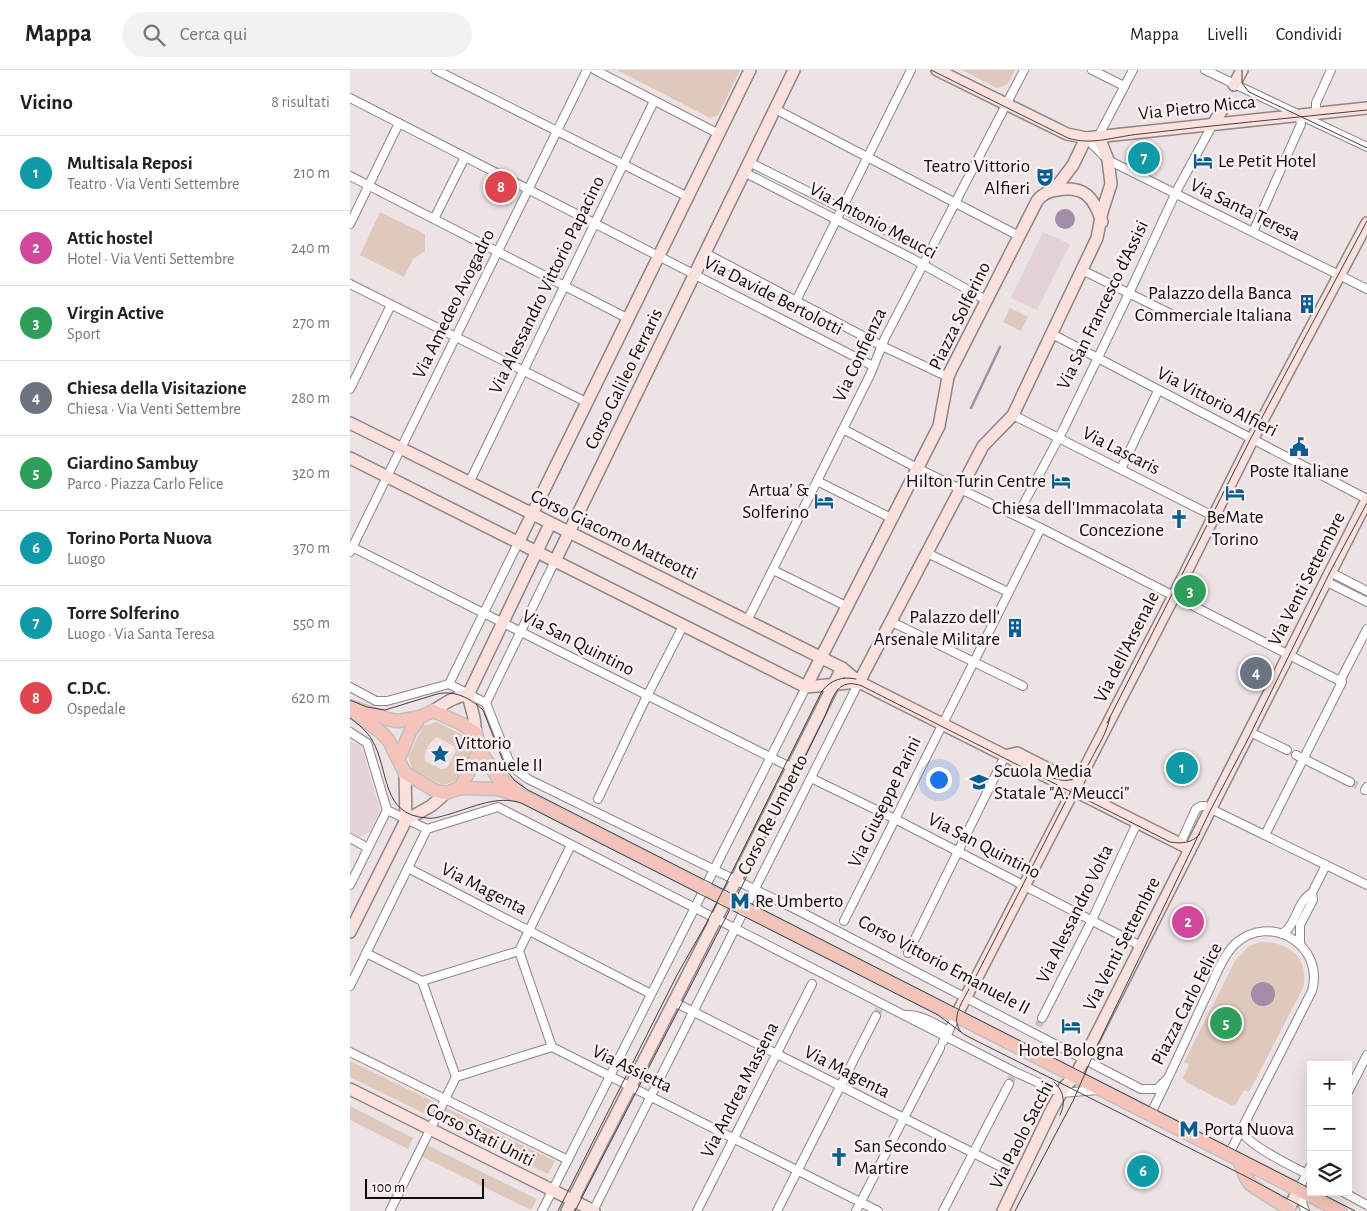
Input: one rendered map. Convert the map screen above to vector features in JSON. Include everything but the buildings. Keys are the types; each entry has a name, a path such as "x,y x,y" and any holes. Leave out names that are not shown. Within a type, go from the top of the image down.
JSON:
{"main road":[{"path":"350,708 398,721 420,717 434,711 460,723 476,734 479,749 460,788 446,793 430,788 405,773 390,741 350,708"},
{"path":"399,758 410,732 420,717"},
{"name":"Corso Vittorio Emanuele II","path":"479,749 498,778 525,797"},
{"name":"Corso Vittorio Emanuele II","path":"460,788 497,789 525,797 1240,1162 1306,1181 1340,1211"},
{"path":"1240,1162 1245,1176 1251,1185 1290,1210"}],"street":[{"path":"436,70 623,166 688,197"},
{"name":"Via Amedeo Avogadro","path":"351,549 587,70"},
{"path":"595,70 719,134"},
{"name":"Corso Galileo Ferraris","path":"448,684 750,70"},
{"name":"Corso Galileo Ferraris","path":"486,703 794,70"},
{"path":"796,301 911,70"},
{"path":"937,70 1067,134 1092,140 1108,160 1111,184 1102,212 1102,222 1097,238 1013,415 983,446 960,489"},
{"name":"Via Confienza","path":"747,621 843,429 922,264 1024,70"},
{"path":"1092,70 1124,86"},
{"path":"1092,140 1133,70"},
{"path":"1205,70 1367,147"},
{"path":"1234,85 1242,70"},
{"path":"1316,107 1316,103 1331,70"},
{"name":"Via Davide Bertolotti","path":"350,98 873,366"},
{"name":"Via Alessandro Vittorio Papacino","path":"469,483 654,101"},
{"name":"Via Pietro Micca","path":"1299,115 1316,107 1357,103 1367,106"},
{"name":"Via Pietro Micca","path":"1092,140 1367,106"},
{"path":"775,109 1019,236"},
{"name":"Via San Francesco d'Assisi","path":"1017,516 1058,438 1176,194 1222,110"},
{"path":"1253,232 1301,124 1299,115"},
{"path":"350,224 399,123"},
{"name":"Piazza Solferino","path":"917,468 938,426 948,377 1038,198 1054,190 1077,156 1092,140"},
{"path":"434,219 465,157"},
{"name":"Via Santa Teresa","path":"1108,160 1367,289"},
{"name":"Via Antonio Meucci","path":"747,167 842,208 929,252"},
{"name":"Via Antonio Meucci","path":"747,167 836,219 986,300"},
{"path":"350,176 627,318"},
{"path":"1054,190 1071,188 1084,193 1095,204 1102,222"},
{"name":"Via dell'Arsenale","path":"956,1016 1252,439 1367,223"},
{"name":"Via Davide Bertolotti","path":"705,253 882,346 948,377"},
{"path":"1082,270 1175,316"},
{"path":"350,284 586,402"},
{"path":"350,389 391,305"},
{"name":"Via Vittorio Alfieri","path":"1052,334 1367,500"},
{"path":"1121,469 1158,391"},
{"name":"Via Lascaris","path":"1013,415 1213,516"},
{"name":"Corso Giacomo Matteotti","path":"350,423 842,668 859,682 1185,847"},
{"path":"843,429 1341,681"},
{"path":"350,458 806,687 813,692 820,710"},
{"name":"Corso Re Umberto","path":"542,1211 917,468"},
{"path":"817,481 891,518"},
{"name":"Corso Re Umberto","path":"593,1211 859,682 960,489"},
{"name":"Via Venti Settembre","path":"1076,1077 1141,946 1185,847 1211,808 1367,500"},
{"path":"476,734 468,695 550,524"},
{"name":"Via Giuseppe Parini","path":"841,926 1041,528"},
{"name":"Via San Quintino","path":"351,549 792,768"},
{"path":"927,554 1008,592"},
{"path":"773,570 846,606"},
{"path":"1327,576 1367,591"},
{"path":"1327,576 1367,602"},
{"path":"892,622 1023,686"},
{"path":"595,805 683,626"},
{"path":"1265,835 1367,630"},
{"name":"Corso Re Umberto","path":"570,1206 842,668"},
{"path":"806,687 859,682"},
{"path":"350,687 376,701 387,701 448,684 486,703"},
{"path":"434,711 449,701 462,695 468,695"},
{"name":"Corso Vittorio Emanuele II","path":"486,703 509,761 515,769 528,779 595,805 755,890 841,926 902,965 970,990 1034,1034 1088,1051 1141,1089 1157,1090 1166,1080"},
{"path":"350,732 367,742 387,810 350,885"},
{"path":"1250,732 1287,750"},
{"path":"1296,755 1350,782"},
{"path":"902,965 1005,756"},
{"path":"350,932 406,820 405,773"},
{"name":"Via San Quintino","path":"811,778 958,851 1141,946"},
{"path":"406,820 431,806 446,793"},
{"path":"387,810 427,829 498,806 736,928 815,977 879,1010 904,1015 945,1039 1014,1074 1061,1093 1099,1090"},
{"path":"1211,808 1367,885"},
{"name":"Via Alessandro Volta","path":"1034,1034 1092,920 1138,823"},
{"path":"350,986 427,829"},
{"path":"350,838 368,848"},
{"path":"390,1211 456,1077 552,1047 519,951 571,845"},
{"path":"1224,1154 1230,1152 1312,991 1315,980 1314,966 1308,952 1300,943 1300,925 1313,900 1312,893 1326,865"},
{"name":"Via Magenta","path":"408,868 651,994"},
{"path":"1282,934 1291,924 1307,895 1312,893"},
{"name":"Piazza Carlo Felice","path":"1150,1115 1215,978 1232,948 1242,939 1258,933 1270,932 1282,934 1300,943"},
{"path":"366,953 422,981 519,951"},
{"name":"Via Andrea Massena","path":"697,1211 815,977"},
{"path":"422,981 456,1077"},
{"name":"Via Magenta","path":"674,1002 1013,1173"},
{"path":"777,1211 879,1010"},
{"path":"856,1211 956,1016"},
{"name":"Via Assietta","path":"552,1047 878,1211"},
{"name":"Corso Stati Uniti","path":"350,1052 568,1160"},
{"path":"1352,1084 1366,1058"},
{"name":"Via Paolo Sacchi","path":"1002,1211 1013,1173 1065,1086 1076,1077"},
{"path":"943,1211 1009,1084"},
{"name":"Corso Stati Uniti","path":"350,1089 552,1191 570,1206 593,1211"},
{"name":"Corso Vittorio Emanuele II","path":"1241,1130 1244,1137 1306,1181"},
{"path":"1290,1210 1306,1181"},
{"path":"1305,1211 1306,1181"},
{"path":"1351,1196 1366,1203"}],"shaded area":[{"path":"617,70 740,70 718,115 710,118"},
{"path":"962,70 1015,70 1008,84 997,88"},
{"path":"1065,209 1072,212 1075,219 1072,226 1065,229 1058,226 1055,219 1058,212"},
{"path":"380,212 425,234 425,251 413,259 404,277 360,255"},
{"path":"1043,232 1070,244 1037,310 1011,298"},
{"path":"1010,308 1028,317 1021,331 1003,322"},
{"path":"437,722 467,737 471,751 456,781 443,785 412,769 408,757 423,726","holes":["437,737 454,746 456,751 447,768 441,769 425,761 425,754 432,741"]},
{"path":"350,741 361,746 380,809 370,832 359,837 350,832"},
{"path":"1261,942 1280,945 1295,954 1303,968 1303,988 1249,1092 1244,1090 1236,1104 1231,1105 1186,1082 1183,1078 1189,1064 1184,1062 1235,961 1249,946"},
{"path":"1263,982 1272,985 1275,994 1272,1003 1263,1006 1254,1003 1251,994 1254,985"},
{"path":"350,1061 432,1101 425,1114 350,1077"},
{"path":"350,1106 413,1138 408,1149 350,1120"},
{"path":"444,1107 555,1161 548,1174 438,1120"},
{"path":"427,1145 537,1199 531,1210 421,1156"}],"waterway":[{"path":"971,408 1000,347"}],"tunnel":[{"path":"1350,782 1358,786"},
{"path":"876,1016 879,1009"},
{"path":"1038,1026 1042,1018"},
{"path":"1009,1084 1013,1075"}],"tram line":[{"path":"931,70 1068,138 1086,141 1367,110"},
{"path":"1242,70 1242,83 1249,92 1367,148"},
{"path":"1107,723 1251,438 1367,221"},
{"path":"1097,1046 1210,811 1247,741 1330,572 1367,503"},
{"path":"558,1211 677,975 706,924 822,691 829,684 837,680 846,678 856,679"},
{"path":"575,1211 743,884 834,695 842,686 847,684 862,686 1170,842 1186,842 1200,834"},
{"path":"350,700 367,707 385,710 437,694 450,693 462,696 483,710 507,771 515,781 528,790 1307,1187"},
{"path":"350,718 372,740 378,752 394,800 401,809 412,815 433,818 494,801 503,800 521,803 938,1015 965,1035 1245,1176 1310,1211"},
{"path":"1053,778 1069,780 1080,775 1085,770 1106,731 1110,718"},
{"path":"973,982 1073,787"},
{"path":"961,1032 957,1021 958,1010 969,989"},
{"path":"1015,1211 1073,1101 1094,1053"},
{"path":"1054,1082 1060,1089 1063,1097 1060,1115"},
{"path":"1326,1196 1355,1211"}],"place":[{"name":"Torre Solferino","path":"1144,158"},
{"name":"Le Petit Hotel","path":"1203,161"},
{"name":"Teatro Vittorio Alfieri","path":"1045,177"},
{"name":"C.D.C.","path":"501,187"},
{"name":"Palazzo della Banca Commerciale Italiana","path":"1307,304"},
{"name":"Poste Italiane","path":"1299,447"},
{"name":"Hilton Turin Centre","path":"1061,481"},
{"name":"BeMate Torino","path":"1235,493"},
{"name":"Artua' & Solferino","path":"824,501"},
{"name":"Chiesa dell'Immacolata Concezione","path":"1179,519"},
{"name":"Virgin Active","path":"1190,591"},
{"name":"Palazzo dell' Arsenale Militare","path":"1015,628"},
{"name":"Chiesa della Visitazione","path":"1256,673"},
{"name":"Vittorio Emanuele II","path":"440,754"},
{"name":"Multisala Reposi","path":"1182,768"},
{"name":"Scuola Media Statale \"A. Meucci\"","path":"979,782"},
{"name":"Re Umberto","path":"740,901"},
{"name":"Attic hostel","path":"1188,922"},
{"name":"Giardino Sambuy","path":"1226,1023"},
{"name":"Hotel Bologna","path":"1071,1026"},
{"name":"Porta Nuova","path":"1189,1129"},
{"name":"San Secondo Martire","path":"839,1157"},
{"name":"Torino Porta Nuova","path":"1143,1171"}]}
